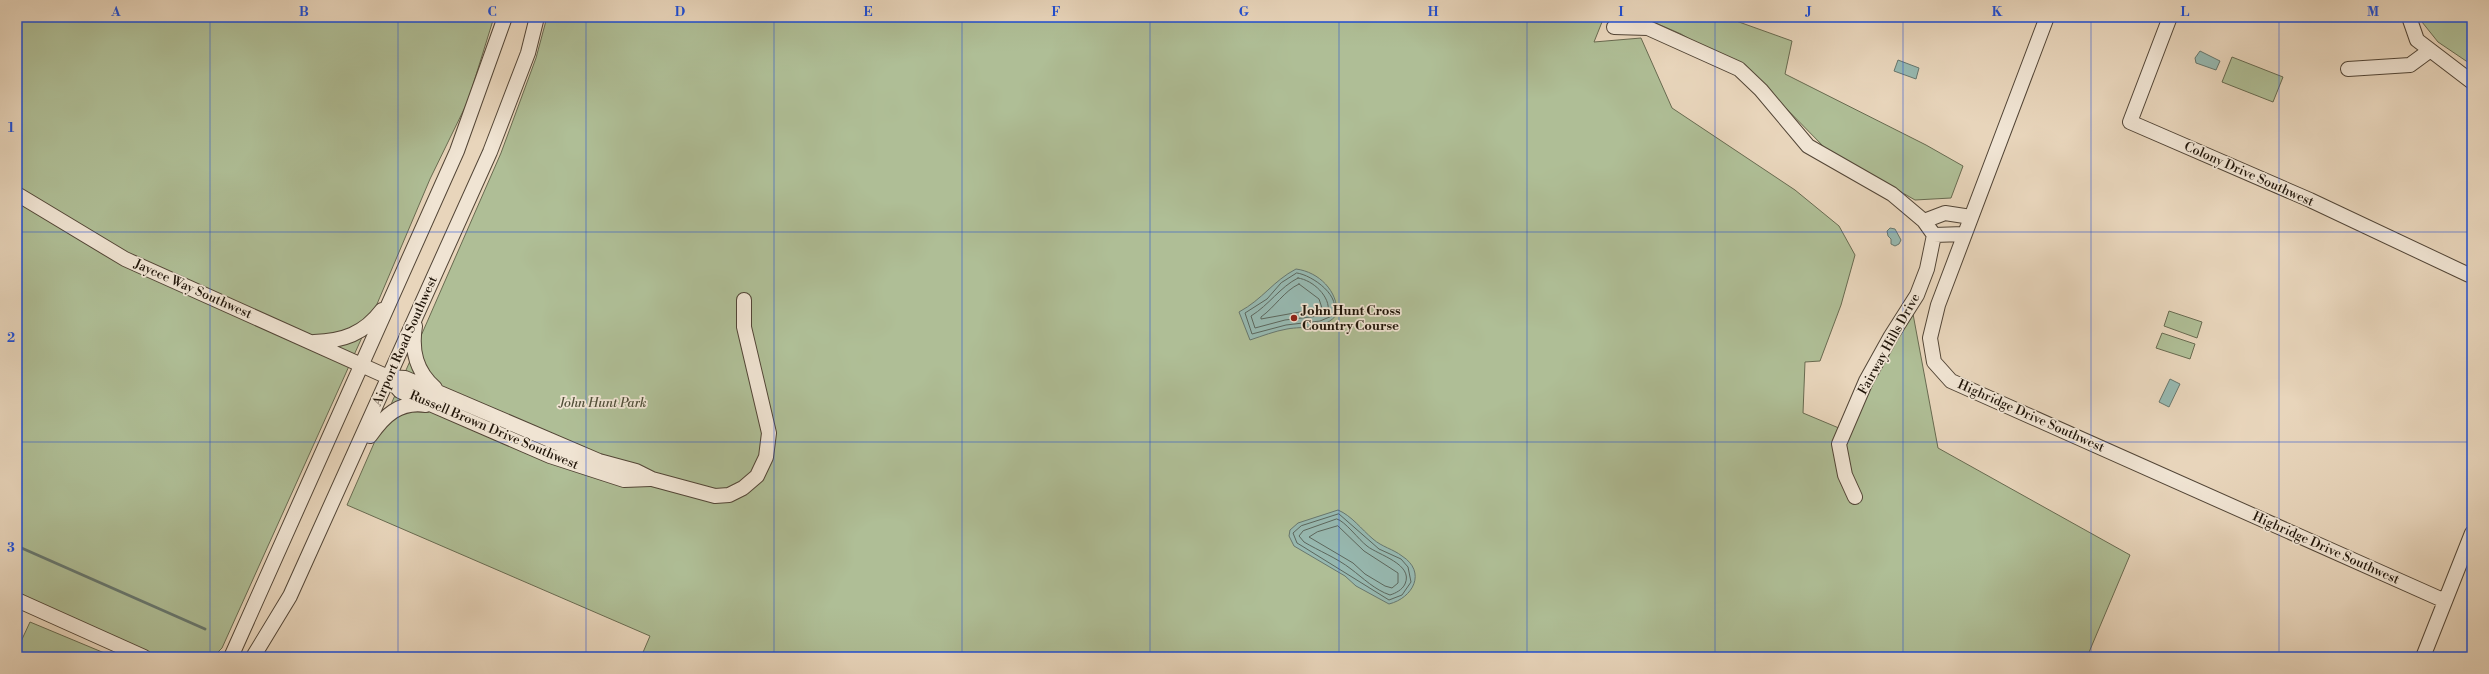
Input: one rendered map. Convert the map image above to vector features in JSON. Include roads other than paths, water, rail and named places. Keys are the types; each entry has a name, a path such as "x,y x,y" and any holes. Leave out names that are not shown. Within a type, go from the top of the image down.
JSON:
{"street":[{"path":"220,657 232,654 393,298 457,151 505,17"},
{"name":"Airport Road Southwest","path":"253,657 290,596 355,455 388,377 490,152 528,53 537,17"},
{"name":"Highridge Drive Southwest","path":"2046,17 1938,305 1930,338 1934,362 1951,381 2445,602"},
{"name":"Colony Drive Southwest","path":"2170,17 2130,122 2310,200 2469,275"},
{"path":"2409,17 2417,40 2429,51 2472,82"},
{"path":"1614,27 1648,28 1739,69 1761,90 1808,146 1892,194 1924,221 1934,234 1964,234"},
{"path":"2348,69 2410,65 2429,51"},
{"name":"Jaycee Way Southwest","path":"17,194 125,259 375,371"},
{"path":"1924,221 1946,213 1971,217"},
{"name":"Fairway Hills Drive","path":"1855,497 1845,475 1839,444 1866,380 1891,336 1917,295 1928,269 1934,234"},
{"path":"313,342 348,338 365,330 393,298"},
{"name":"Russell Brown Drive Southwest","path":"375,371 388,377 400,391 437,399 550,456 580,467 624,480 652,479 715,496 729,495 743,488 757,476 766,457 769,433 744,327 744,300"},
{"path":"355,455 382,418 392,410 437,399 416,362 413,347 419,308"},
{"path":"2423,657 2472,533"},
{"path":"17,600 144,657"}],"water":[{"path":"2200,51 2220,61 2216,70 2196,63 2195,58"},
{"path":"1898,60 1919,68 1916,79 1894,71"},
{"path":"1890,228 1895,229 1901,240 1899,244 1895,246 1891,244 1891,239 1888,236 1887,231"},
{"path":"1296,269 1312,274 1326,284 1331,290 1334,298 1337,314 1327,323 1321,325 1282,330 1250,340 1239,312"},
{"path":"2170,379 2180,384 2169,407 2159,402"},
{"path":"1338,510 1352,519 1376,542 1399,554 1410,562 1414,569 1414,584 1405,596 1389,604 1356,586 1345,576 1294,546 1289,536 1290,530 1298,523"}],"waterway":[{"path":"17,546 205,629"}],"place":[{"name":"John Hunt Cross Country Course","path":"1294,318"}],"park label":[{"name":"John Hunt Park","path":"603,403"}]}
